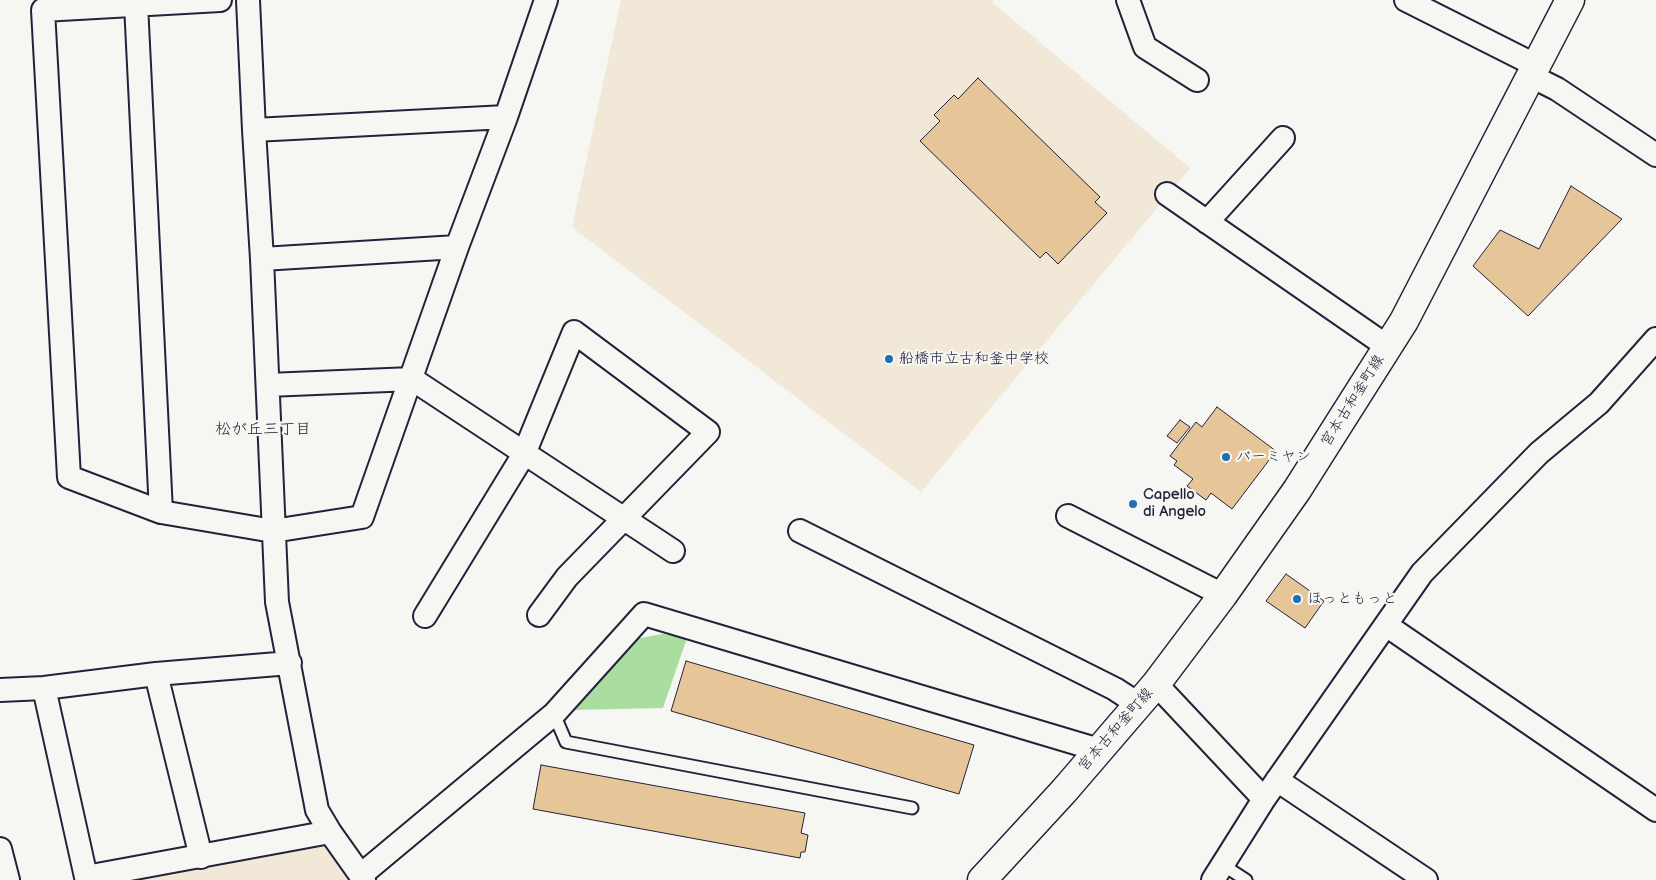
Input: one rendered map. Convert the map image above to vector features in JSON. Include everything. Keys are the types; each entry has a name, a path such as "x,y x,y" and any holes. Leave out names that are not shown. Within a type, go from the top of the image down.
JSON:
{"street":[{"path":"220,0 43,10 69,477 161,512 273,531 362,518 546,0"},
{"path":"248,0 262,259 277,602 317,810 330,832 363,877 554,714 644,614 1099,750"},
{"path":"1128,0 1145,47 1197,80"},
{"path":"1406,0 1534,71 1557,89 1656,155"},
{"name":"宮本古和釜町線","path":"982,880 1064,792 1156,684 1222,596 1297,490 1404,322 1570,0"},
{"path":"136,4 161,512"},
{"path":"254,130 506,117"},
{"path":"1207,222 1283,138"},
{"path":"1167,194 1388,347"},
{"path":"262,259 457,247"},
{"path":"425,616 524,454 574,332 708,432 567,577 539,615"},
{"path":"1218,872 1264,799 1422,573 1539,453 1599,403 1656,339"},
{"path":"268,385 412,379 673,551"},
{"path":"1068,516 1222,596"},
{"path":"800,531 1115,689 1138,704"},
{"path":"1386,625 1656,810"},
{"path":"0,690 44,688 156,674 290,663"},
{"path":"156,674 201,857"},
{"path":"1156,684 1264,799"},
{"path":"44,688 86,877 330,832"},
{"path":"1277,780 1426,880"},
{"path":"0,849 8,880"}],"lane":[{"path":"554,714 566,742 912,808"},
{"path":"1218,872 1246,880"}],"shaded area":[{"name":"船橋市立古和釜中学校","path":"621,0 993,0 993,3 1190,168 921,492 572,227"},
{"path":"316,842 338,855 350,880 134,880"}],"green space":[{"path":"662,634 687,638 663,708 571,710 635,639"}],"building":[{"path":"978,78 1100,197 1095,202 1107,213 1058,264 1046,252 1040,258 920,141 940,121 934,115 954,95 958,99"},
{"path":"1571,186 1622,219 1528,316 1473,266 1500,230 1539,249"},
{"path":"1217,407 1276,451 1232,509 1211,493 1206,500 1187,486 1193,479 1174,465 1177,461 1170,456 1196,422 1202,427"},
{"path":"1180,420 1190,427 1177,443 1167,436"},
{"path":"1286,574 1324,601 1305,628 1266,601"},
{"path":"686,661 974,745 959,794 671,711"},
{"path":"541,765 805,813 801,833 808,835 805,852 801,852 800,858 533,809"}],"place":[{"name":"船橋市立古和釜中学校","path":"889,359"},
{"name":"バーミヤン","path":"1226,457"},
{"name":"Capello di Angelo","path":"1133,504"},
{"name":"ほっともっと","path":"1297,599"}],"district":[{"name":"松が丘三丁目","path":"263,430"}]}
